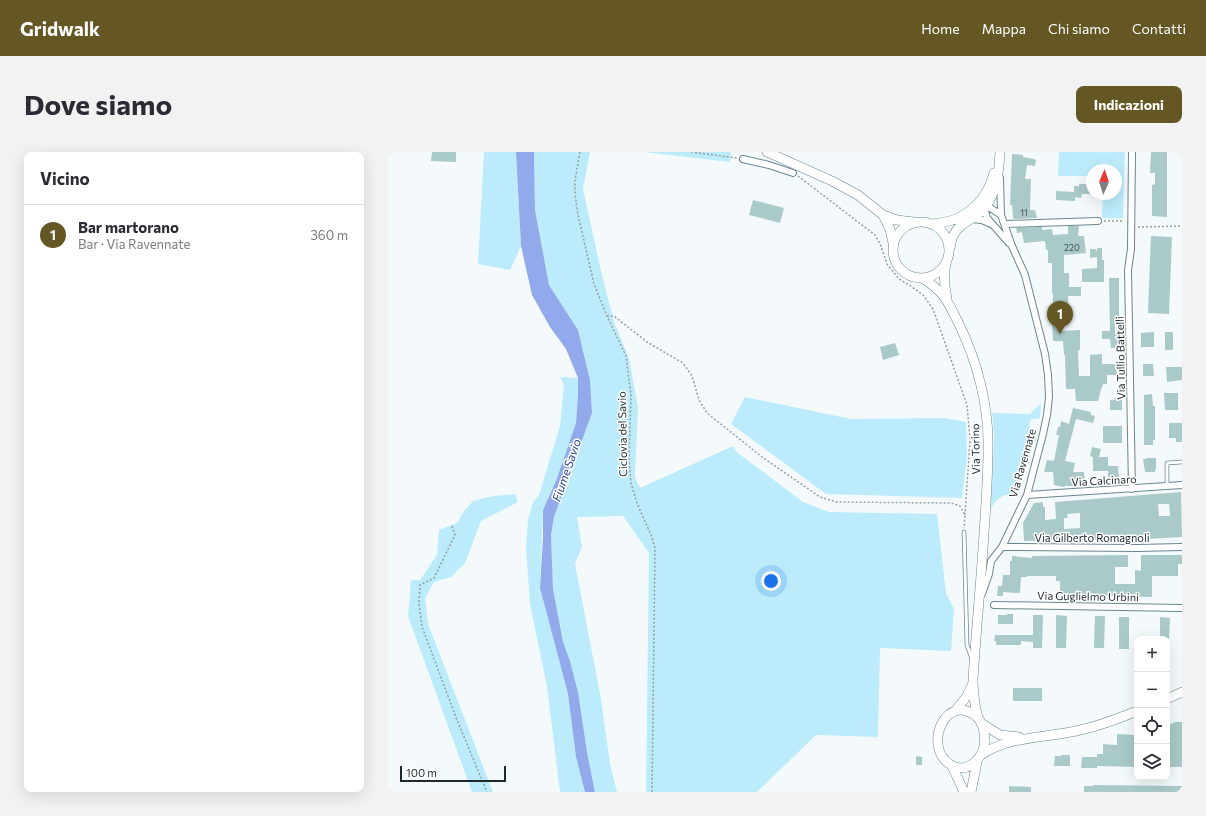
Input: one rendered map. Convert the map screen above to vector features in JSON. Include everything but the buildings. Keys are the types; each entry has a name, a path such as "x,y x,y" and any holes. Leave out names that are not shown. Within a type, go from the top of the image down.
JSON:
{"main road":[{"path":"767,152 832,181 858,195 883,215 897,220 925,222 939,228 948,241 949,257 946,264 940,271 932,276 922,278 915,278 902,271 897,265 893,251 897,236 902,229 918,222"},
{"name":"Via Ravennate","path":"949,249 956,230 972,219 995,188 999,170 999,152"},
{"name":"Via Ravennate","path":"932,224 959,218 982,205 993,176 999,152"},
{"path":"883,215 890,229 894,244"},
{"name":"Via Torino","path":"946,264 944,285 948,302"},
{"name":"Via Torino","path":"922,278 939,289 948,302 966,339 977,372 984,402 988,447 979,601"},
{"name":"Via Ravennate","path":"979,601 973,682 980,720"},
{"name":"Via Ravennate","path":"955,711 967,696 973,682"},
{"path":"1170,698 1182,692"},
{"path":"1032,739 1000,734 980,720 973,713 966,710 955,711 943,720 938,734 940,752 944,760 952,766 964,768 970,766 993,748 1005,743 1032,739 1077,731 1134,712"},
{"path":"971,792 984,739 980,720"},
{"path":"952,766 964,792"}],"street":[{"name":"Via Tullio Battelli","path":"1132,152 1132,249 1128,270 1132,489"},
{"path":"743,159 793,172"},
{"path":"769,165 780,162 784,159"},
{"name":"Via Ravennate","path":"979,601 992,561 1002,547 1027,495 1043,434 1049,397 1045,354 1025,275 1001,216 999,170"},
{"name":"Via Ravennate","path":"982,205 1001,216"},
{"name":"Via Ravennate","path":"982,205 987,218 1012,246"},
{"path":"972,219 982,220 992,224"},
{"path":"1005,224 1098,221"},
{"name":"Via Calcinaro","path":"1027,495 1182,485"},
{"name":"Via Gilberto Romagnoli","path":"1002,547 1182,547"},
{"name":"Via Guglielmo Urbini","path":"994,605 1182,608"}],"lane":[{"path":"1168,486 1167,463 1182,462"},
{"path":"964,532 967,645 970,657 975,664"}],"path":[{"name":"Ciclovia del Savio","path":"580,152 575,180 578,215 594,284 626,356 631,395 629,461 631,482 637,503 655,548 652,792"},
{"path":"691,152 743,159"},
{"path":"793,172 875,235 881,246 887,264 899,279 923,295 934,309 967,405 970,440 964,532"},
{"path":"1098,221 1182,226"},
{"path":"607,316 614,316 647,342 683,363 692,376 699,400 707,413 762,457 820,497 836,502 951,503 960,506 965,515"},
{"path":"452,526 454,535 434,578 420,585 419,604 422,627 457,720 487,792"}],"shaded area":[{"path":"484,152 516,152 521,246 510,270 478,264"},
{"path":"534,152 590,152 583,189 614,322 629,358 638,408 635,477 640,488 733,446 738,453 803,502 829,512 937,514 946,593 954,609 951,651 880,648 878,737 816,735 757,792 646,792 649,553 623,516 577,517 582,547 575,564 601,699 610,764 617,792 595,792 578,692 570,661 563,642 553,589 551,535 554,517 592,413 590,380 578,330 549,285 535,210"},
{"path":"644,152 731,152 730,162"},
{"path":"1059,152 1125,152 1123,218 1102,218 1103,200 1122,200 1122,164 1086,164 1086,176 1058,176"},
{"path":"560,377 578,378 576,423 556,481 543,510 540,588 568,694 576,757 585,792 560,792 547,687 530,604 526,548 528,520 533,502 539,495 560,426 564,385"},
{"path":"745,397 851,419 944,418 966,422 967,458 962,498 826,494 731,424"},
{"path":"1041,403 1040,418 1031,419 1029,429 1037,430 1036,440 1029,449 1021,474 1014,484 1012,494 1005,495 1000,498 991,508 994,434 992,413 1030,414"},
{"path":"515,494 518,502 481,521 465,563 451,577 434,582 425,598 428,624 493,792 472,792 408,616 411,580 420,580 437,555 439,530 457,523 464,511 473,501 493,496"}],"water":[{"name":"Fiume Savio","path":"516,152 534,152 535,210 549,285 578,330 590,380 592,413 554,517 551,535 553,589 563,642 570,661 578,692 595,792 585,792 576,757 568,694 540,588 543,510 556,481 576,423 578,378 566,349 550,327 532,295 521,246"}],"place":[{"name":"Bar martorano","path":"1060,334"}]}
